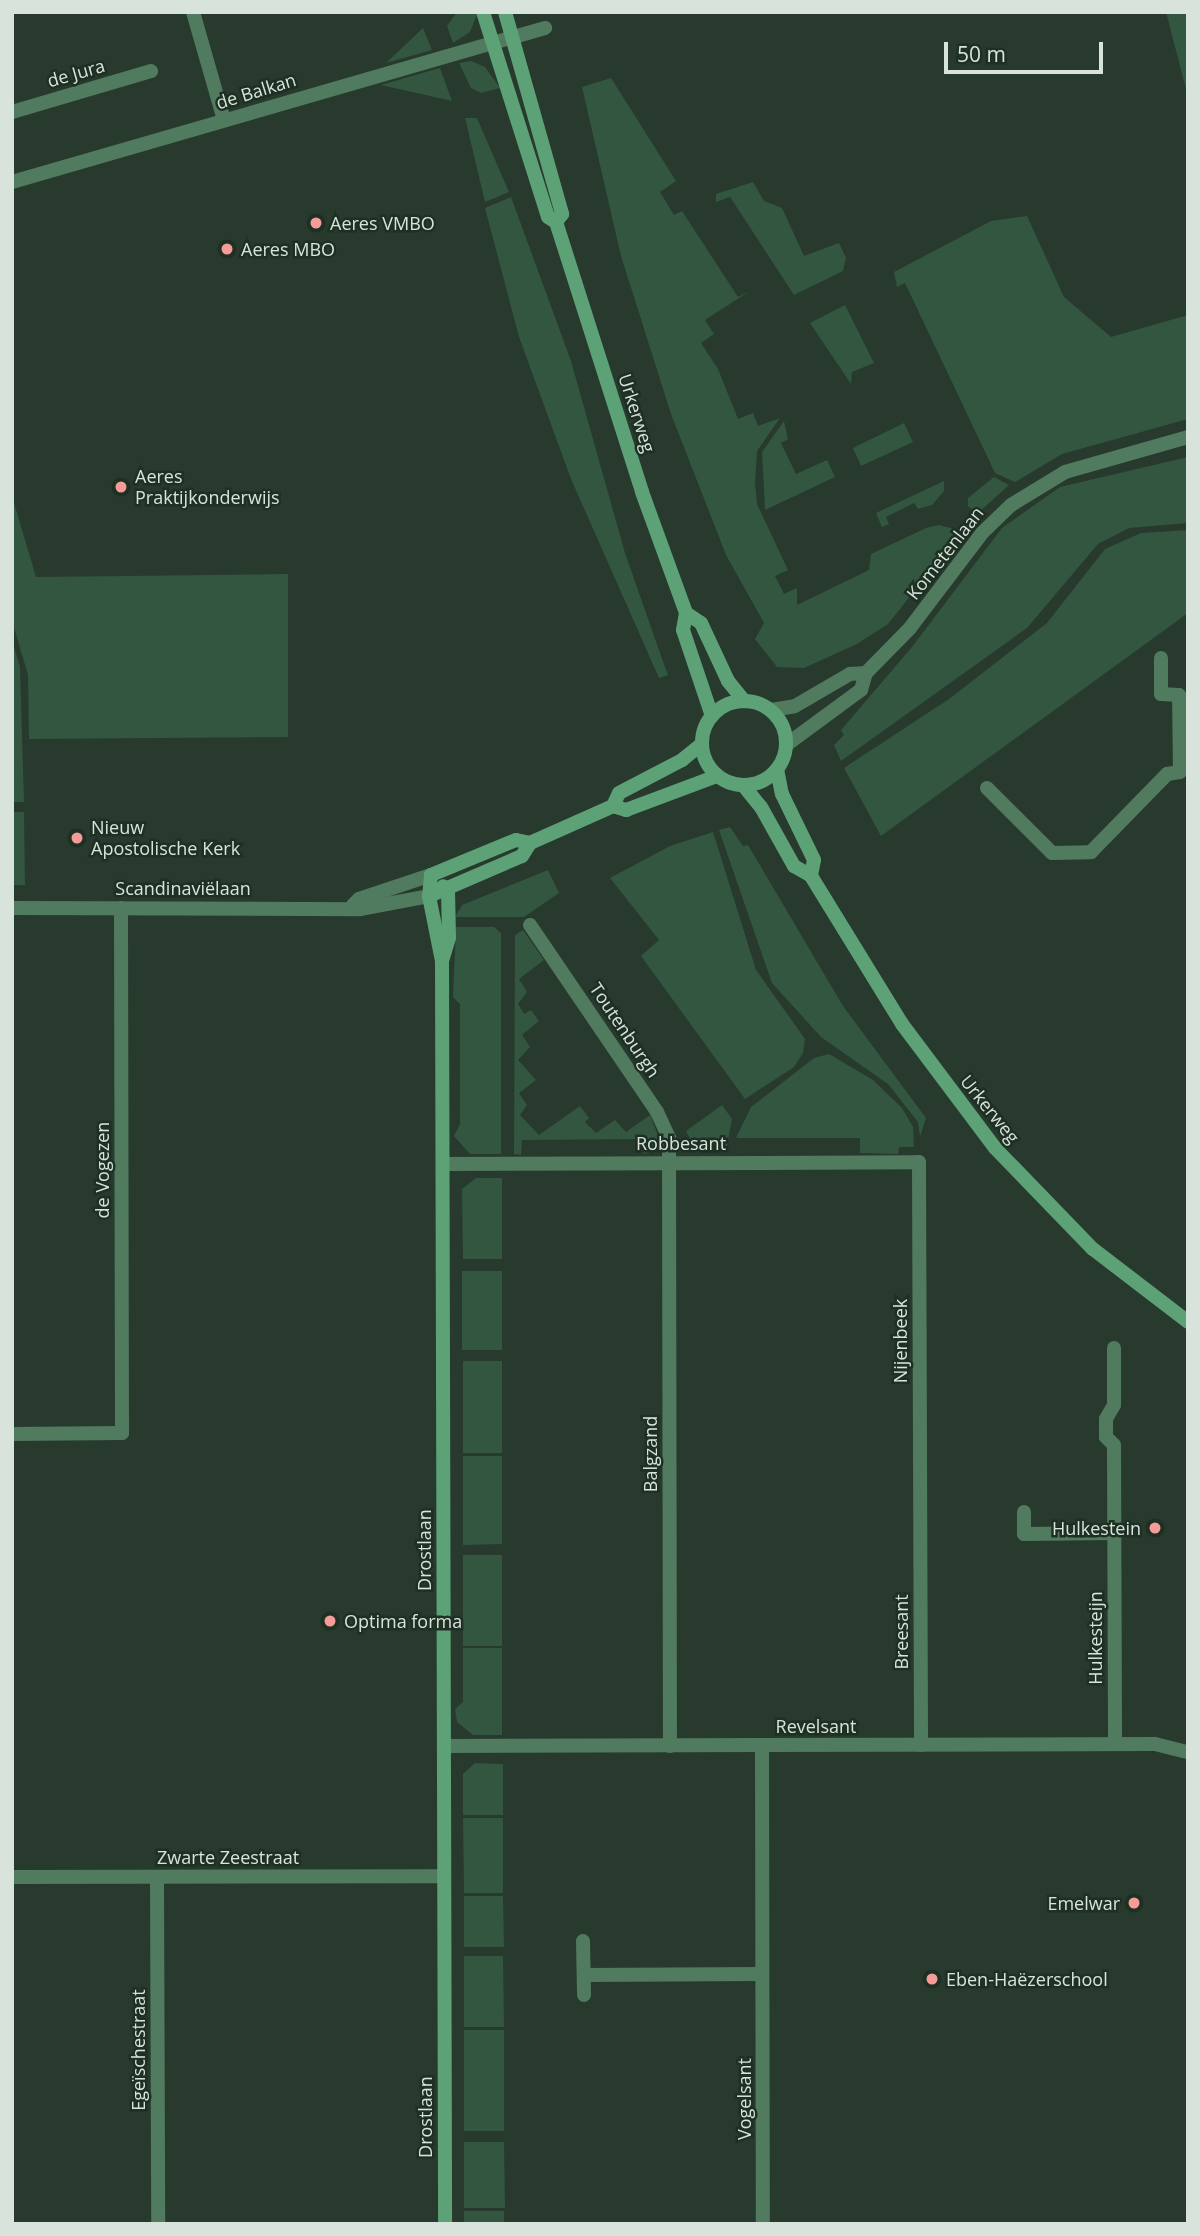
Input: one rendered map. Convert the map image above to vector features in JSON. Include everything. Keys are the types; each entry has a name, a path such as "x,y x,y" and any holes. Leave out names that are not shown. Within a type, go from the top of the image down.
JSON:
{"main road":[{"name":"Urkerweg","path":"484,12 548,217 556,222 642,492 686,613 683,631 712,716"},
{"name":"Urkerweg","path":"505,12 562,214 556,222"},
{"name":"Urkerweg","path":"686,613 701,623 728,681 744,701"},
{"path":"744,701 771,710 783,726 786,745 777,769 762,781 743,785 718,776 706,762 702,744 712,716 726,705 744,701"},
{"name":"Scandinaviëlaan","path":"613,806 618,793 682,760 702,744"},
{"name":"Urkerweg","path":"777,769 782,794 814,860 811,876"},
{"name":"Scandinaviëlaan","path":"429,896 522,856 530,843 613,806 626,810 718,776"},
{"name":"Urkerweg","path":"743,785 761,807 794,866 811,876 902,1024 995,1148 1093,1249 1188,1322"},
{"name":"Scandinaviëlaan","path":"431,875 516,840 530,843"},
{"path":"431,875 448,890"},
{"name":"Drostlaan","path":"431,875 429,896 442,961 445,2224"},
{"name":"Drostlaan","path":"442,961 448,946 448,890"}],"street":[{"path":"193,12 224,120"},
{"path":"512,37 545,28"},
{"name":"de Balkan","path":"12,182 512,37"},
{"name":"de Jura","path":"12,112 150,71"},
{"name":"Kometenlaan","path":"786,745 860,690 866,673 910,628 982,533 1011,505 1065,472 1188,437"},
{"path":"987,788 1052,853 1090,852 1167,774 1184,772 1179,695 1161,694 1161,658"},
{"name":"Kometenlaan","path":"771,710 795,706 850,674 866,673"},
{"name":"Scandinaviëlaan","path":"353,905 359,899 431,875"},
{"name":"Scandinaviëlaan","path":"12,908 389,906 429,896"},
{"name":"de Vogezen","path":"12,1434 122,1433 121,908"},
{"name":"Toutenburgh","path":"530,925 663,1121 669,1138 669,1163"},
{"name":"Robbesant","path":"443,1164 919,1162"},
{"name":"Nijenbeek","path":"919,1162 920,1520"},
{"name":"Balgzand","path":"669,1163 670,1746"},
{"name":"Hulkesteijn","path":"1114,1348 1114,1405 1106,1419 1106,1437 1114,1445 1115,1744"},
{"path":"1024,1512 1024,1534 1114,1532"},
{"name":"Breesant","path":"920,1520 921,1745"},
{"name":"Revelsant","path":"444,1746 1115,1744 1166,1745 1187,1752"},
{"name":"Vogelsant","path":"762,1745 763,2224"},
{"name":"Zwarte Zeestraat","path":"12,1877 444,1876"},
{"name":"Egeïschestraat","path":"157,1877 158,2224"},
{"path":"583,1941 583,1996"},
{"path":"583,1975 762,1974"}],"green space":[{"path":"457,12 476,12 476,17 470,32 453,43 447,26"},
{"path":"1166,12 1188,12 1188,97"},
{"path":"423,28 432,50 386,63"},
{"path":"471,61 485,67 500,88 481,93 471,88 459,63"},
{"path":"440,68 452,101 381,85"},
{"path":"611,78 676,181 660,192 674,215 682,211 738,297 750,291 705,320 714,334 701,343 718,369 738,419 753,413 758,426 780,418 757,451 755,483 757,504 788,570 775,576 784,594 797,588 797,605 869,570 871,554 926,528 939,525 962,531 888,624 857,644 804,668 777,667 755,639 764,623 726,555 671,414 621,256 582,87"},
{"path":"465,118 477,118 509,192 485,202"},
{"path":"753,182 764,201 782,208 804,256 839,243 846,258 843,271 794,295 730,197 716,202 716,194"},
{"path":"511,197 571,361 625,553 668,675 659,678 571,479 519,337 485,208"},
{"path":"1027,216 1064,297 1111,337 1188,315 1188,419 1062,454 1015,482 995,473 905,283 897,287 894,272 991,221"},
{"path":"845,305 874,363 852,372 851,384 810,323"},
{"path":"784,421 788,439 781,443 796,474 827,460 835,477 765,510 762,452"},
{"path":"904,423 913,442 861,466 853,448"},
{"path":"1188,457 1188,523 1129,528 1098,544 1027,628 841,761 834,745 844,735 841,730 912,647 1002,528 1060,487"},
{"path":"994,477 1009,485 977,514 968,506 968,498"},
{"path":"944,481 944,491 932,505 918,509 914,503 886,517 889,524 882,527 876,513"},
{"path":"12,496 36,577 288,574 288,737 29,739 28,675 12,621"},
{"path":"1188,530 1188,613 881,836 844,768 949,699 1047,623 1105,549 1141,533"},
{"path":"12,640 20,667 24,802 12,802"},
{"path":"12,812 24,812 25,885 12,885"},
{"path":"730,827 743,846 748,845 843,1006 926,1118 920,1137 918,1122 888,1084 821,1037 772,983 719,830"},
{"path":"713,832 756,970 805,1039 803,1053 794,1067 745,1099 641,956 659,940 610,878 670,846"},
{"path":"548,870 559,893 524,917 455,917 462,905"},
{"path":"456,927 494,927 501,933 501,1154 470,1154 454,1136 460,1124 460,1004 453,997"},
{"path":"523,930 544,960 519,979 527,992 518,1004 524,1014 531,1010 539,1021 522,1035 530,1047 518,1060 536,1080 519,1093 527,1105 520,1115 539,1135 580,1106 589,1118 585,1122 596,1133 615,1120 626,1132 650,1115 659,1138 649,1153 643,1154 643,1139 522,1140 521,1155 514,1154 515,935"},
{"path":"829,1054 873,1080 902,1108 913,1127 914,1147 899,1147 898,1154 860,1153 860,1138 736,1138 751,1107 814,1058"},
{"path":"722,1105 732,1119 727,1146 693,1144 686,1131"},
{"path":"476,1178 502,1178 502,1259 463,1259 462,1189"},
{"path":"462,1271 502,1271 502,1350 462,1350"},
{"path":"463,1361 502,1361 502,1453 463,1453"},
{"path":"463,1456 502,1456 502,1544 463,1545"},
{"path":"463,1555 502,1555 502,1646 463,1646"},
{"path":"463,1648 502,1648 502,1735 473,1735 457,1722 455,1709 463,1702"},
{"path":"475,1763 503,1764 503,1815 463,1815 463,1774"},
{"path":"463,1818 503,1818 503,1893 464,1893"},
{"path":"464,1896 503,1896 504,1947 464,1947"},
{"path":"464,1956 503,1956 504,2027 464,2027"},
{"path":"464,2030 504,2030 504,2131 464,2131"},
{"path":"464,2142 504,2142 505,2208 464,2208"},
{"path":"464,2211 504,2211 504,2224 464,2224"}],"place":[{"name":"Aeres VMBO","path":"316,223"},
{"name":"Aeres MBO","path":"227,249"},
{"name":"Aeres Praktijkonderwijs","path":"121,487"},
{"name":"Nieuw Apostolische Kerk","path":"77,838"},
{"name":"Hulkestein","path":"1155,1528"},
{"name":"Optima forma","path":"330,1621"},
{"name":"Emelwar","path":"1134,1903"},
{"name":"Eben-Haëzerschool","path":"932,1979"}]}
